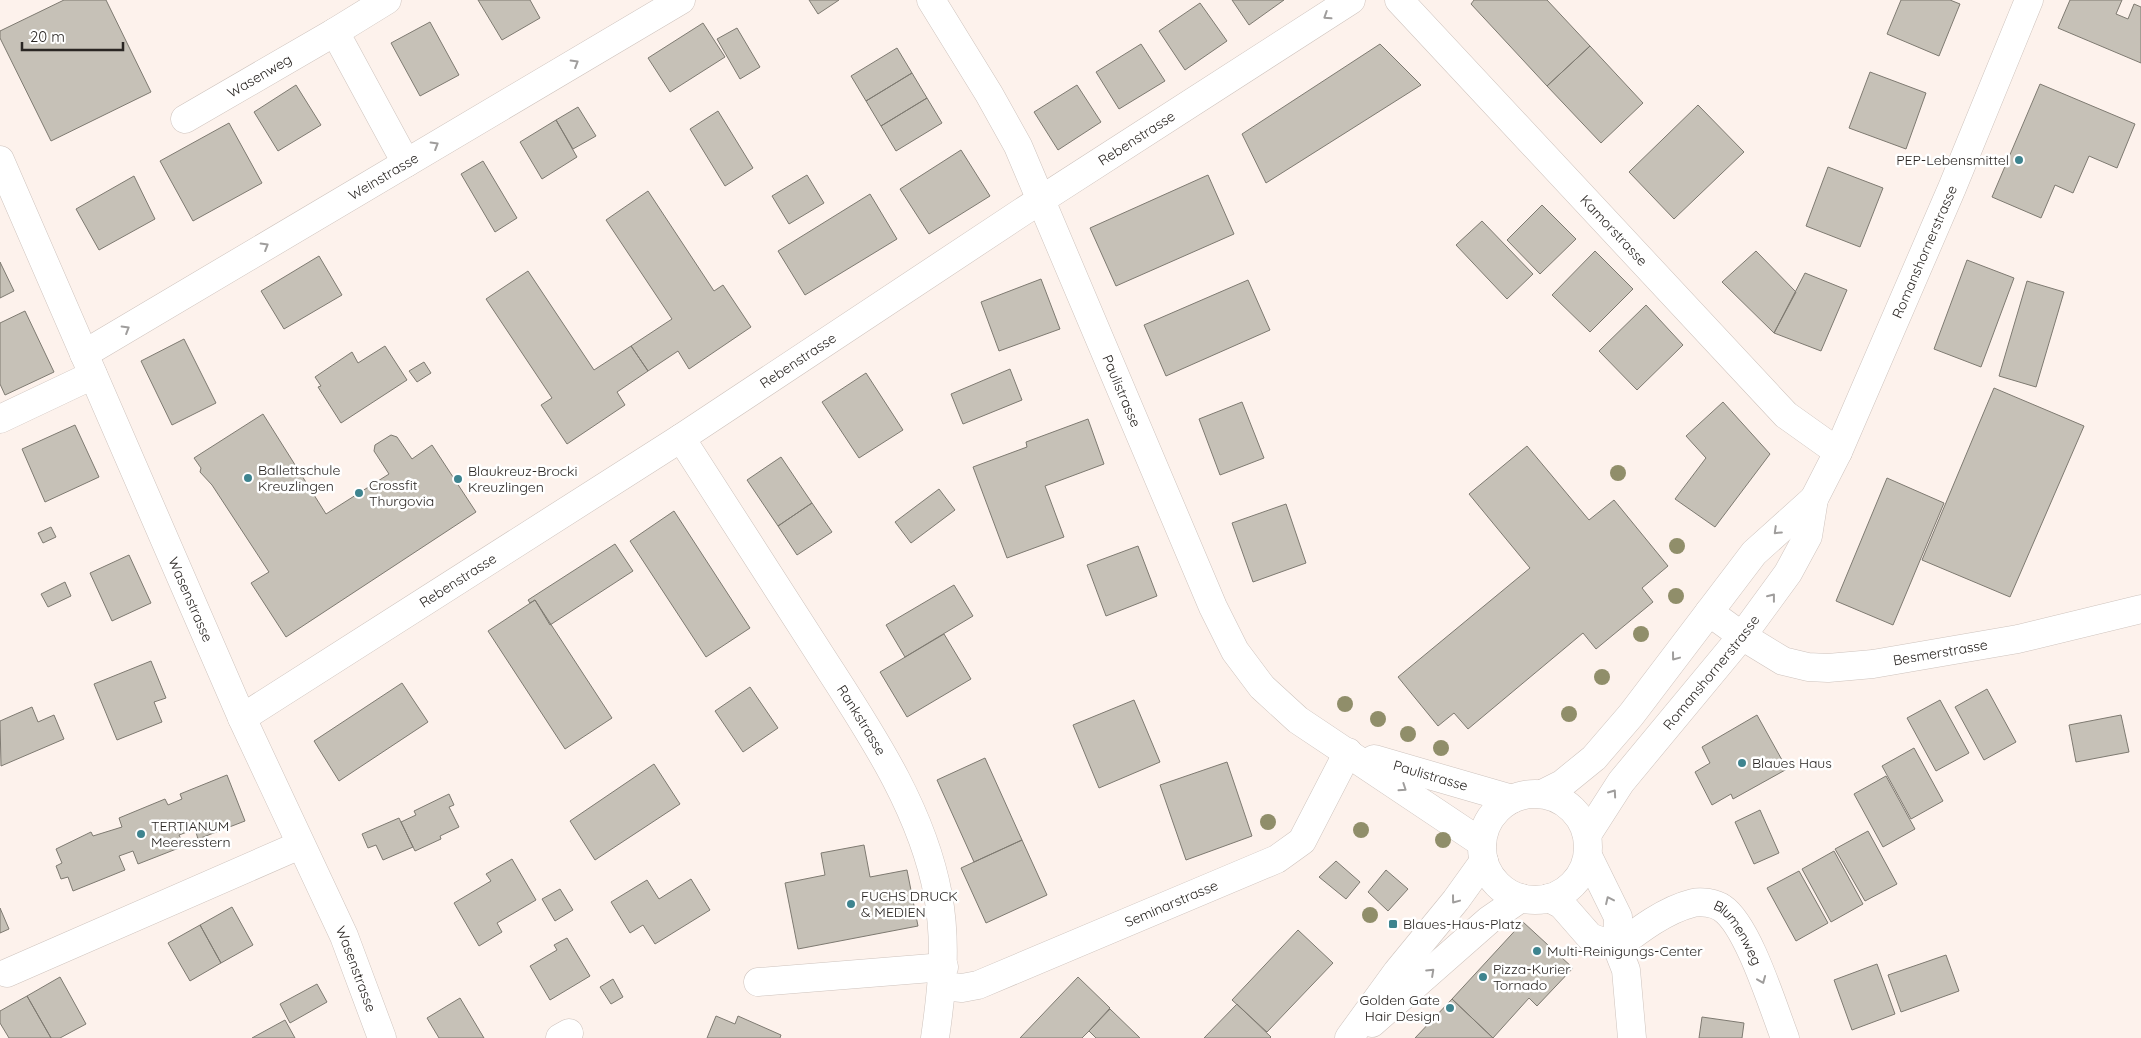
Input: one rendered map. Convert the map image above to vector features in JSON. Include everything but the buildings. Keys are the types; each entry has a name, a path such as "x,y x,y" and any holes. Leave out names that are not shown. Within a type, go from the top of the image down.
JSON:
{"street":[{"name":"Wasenweg","path":"185,119 387,0"},
{"name":"Weinstrasse","path":"0,419 406,162 681,0"},
{"name":"Paulistrasse","path":"930,0 989,94 1018,146 1213,606 1235,651 1262,687 1298,720 1348,752 1483,852"},
{"name":"Rebenstrasse","path":"242,718 681,438 1040,200 1351,0"},
{"name":"Kamorstrasse","path":"1399,0 1786,415 1838,452"},
{"name":"Romanshornerstrasse","path":"1588,845 1621,782 1742,636 1788,574 1808,536 1814,499 1838,452 1952,188 2029,0"},
{"path":"335,32 406,162"},
{"name":"Wasenstrasse","path":"0,160 242,718 344,936 382,1038"},
{"name":"Rankstrasse","path":"681,438 864,724 897,782 919,831 938,894 944,942 943,976 935,1038"},
{"name":"Romanshornerstrasse","path":"1542,794 1562,784 1594,758 1631,715 1754,553 1814,499"},
{"name":"Besmerstrasse","path":"1708,612 1742,636 1783,660 1808,667 1828,668 1872,664 2018,639 2141,609"},
{"name":"Paulistrasse","path":"1348,752 1512,799"},
{"name":"Seminarstrasse","path":"758,982 943,976 962,988 978,986 1277,860 1302,840 1348,752"},
{"path":"1588,845 1584,870 1575,883 1563,892 1549,898 1536,900 1521,898 1501,888 1488,871 1483,852 1485,830 1491,818 1500,807 1512,799 1526,794 1542,794 1558,798 1571,807 1581,820 1588,845 1618,917 1617,947 1626,970 1632,1038"},
{"path":"7,973 300,845"},
{"path":"1349,1038 1397,972 1456,900 1483,852"},
{"path":"1354,1038 1414,988 1476,931 1521,898"},
{"path":"1549,898 1562,905 1590,937 1617,947"},
{"name":"Blumenweg","path":"1617,947 1651,922 1692,904 1707,903 1722,908 1733,918 1744,935 1785,1038"}],"place":[{"name":"PEP-Lebensmittel","path":"2019,160"},
{"name":"Ballettschule Kreuzlingen","path":"248,478"},
{"name":"Blaukreuz-Brocki Kreuzlingen","path":"458,479"},
{"name":"Crossfit Thurgovia","path":"359,493"},
{"name":"Blaues Haus","path":"1742,763"},
{"name":"TERTIANUM Meeresstern","path":"141,834"},
{"name":"FUCHS DRUCK & MEDIEN","path":"851,904"},
{"name":"Blaues-Haus-Platz","path":"1393,924"},
{"name":"Multi-Reinigungs-Center","path":"1537,951"},
{"name":"Pizza-Kurier Tornado","path":"1483,977"},
{"name":"Golden Gate Hair Design","path":"1450,1008"}]}
